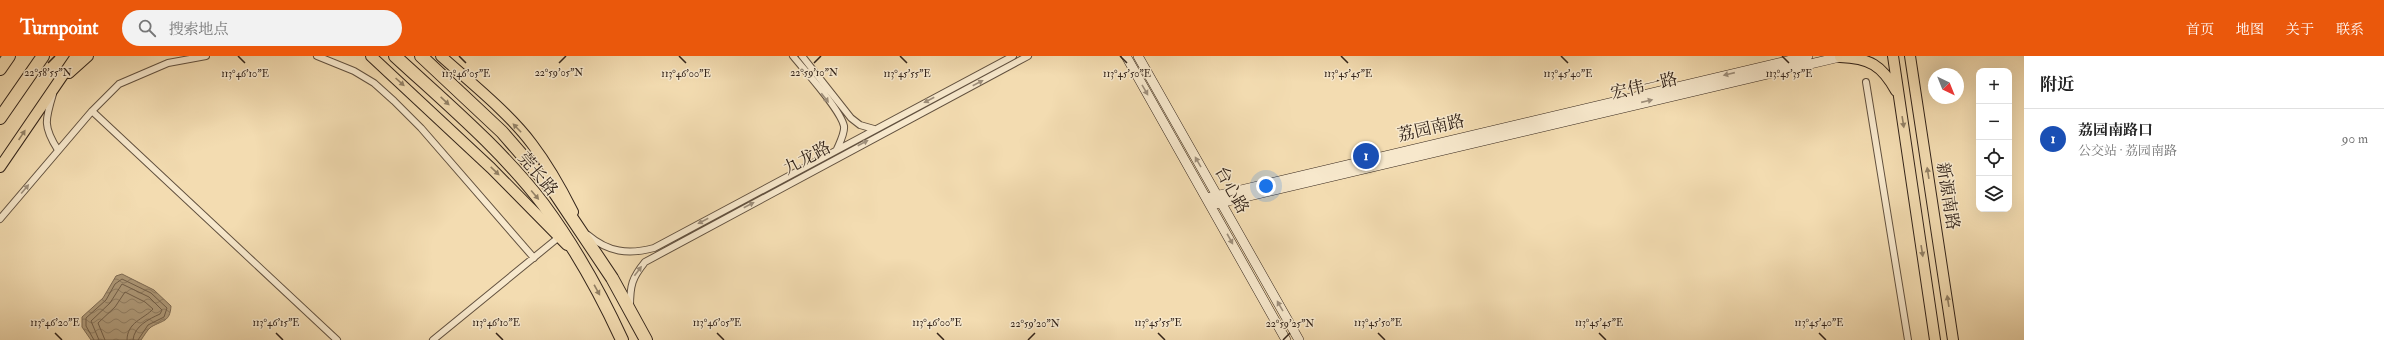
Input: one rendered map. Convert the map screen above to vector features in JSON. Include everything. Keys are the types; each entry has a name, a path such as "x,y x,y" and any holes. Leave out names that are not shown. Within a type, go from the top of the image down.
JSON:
{"highway":[{"path":"0,69 9,56"},
{"path":"0,118 42,56"},
{"name":"莞长路","path":"395,56 495,150 542,204 578,256 622,340"},
{"name":"莞长路","path":"421,56 502,132 555,193 583,232 630,308 646,340"}],"main road":[{"path":"0,167 76,56"},
{"path":"57,83 88,56"},
{"path":"441,56 531,143 560,186 583,232"},
{"name":"台心路","path":"1126,56 1286,340"},
{"name":"台心路","path":"1138,56 1299,340"},
{"name":"宏伟一路","path":"1568,116 1808,56"},
{"path":"1842,56 1871,61 1890,80 1899,96"},
{"name":"宏伟一路","path":"1568,116 1842,56"},
{"name":"新源南路","path":"1892,56 1935,340"},
{"name":"新源南路","path":"1910,56 1954,340"},
{"path":"1915,87 1915,64 1918,56"},
{"path":"372,57 491,168 578,256"},
{"name":"荔园南路","path":"1209,202 1568,116"}],"street":[{"path":"0,219 92,111 119,84 168,63 206,56"},
{"path":"317,56 354,71 374,83 394,101 436,145 534,258"},
{"path":"792,56 837,112 844,126 843,135 837,149"},
{"path":"802,56 852,118 860,125 874,129"},
{"name":"九龙路","path":"583,232 596,242 622,253 639,252 654,248 1013,56"},
{"name":"九龙路","path":"630,308 630,289 634,276 645,262 1028,56"},
{"path":"1866,82 1908,340"},
{"path":"57,83 45,118 48,135 58,150"},
{"path":"92,111 337,340"},
{"path":"433,340 559,237"}],"water":[{"path":"122,274 154,290 171,306 169,315 165,320 151,327 141,340 91,340 82,327 82,317 103,298 116,276"}],"place":[{"name":"荔园南路口","path":"1366,156"}]}
